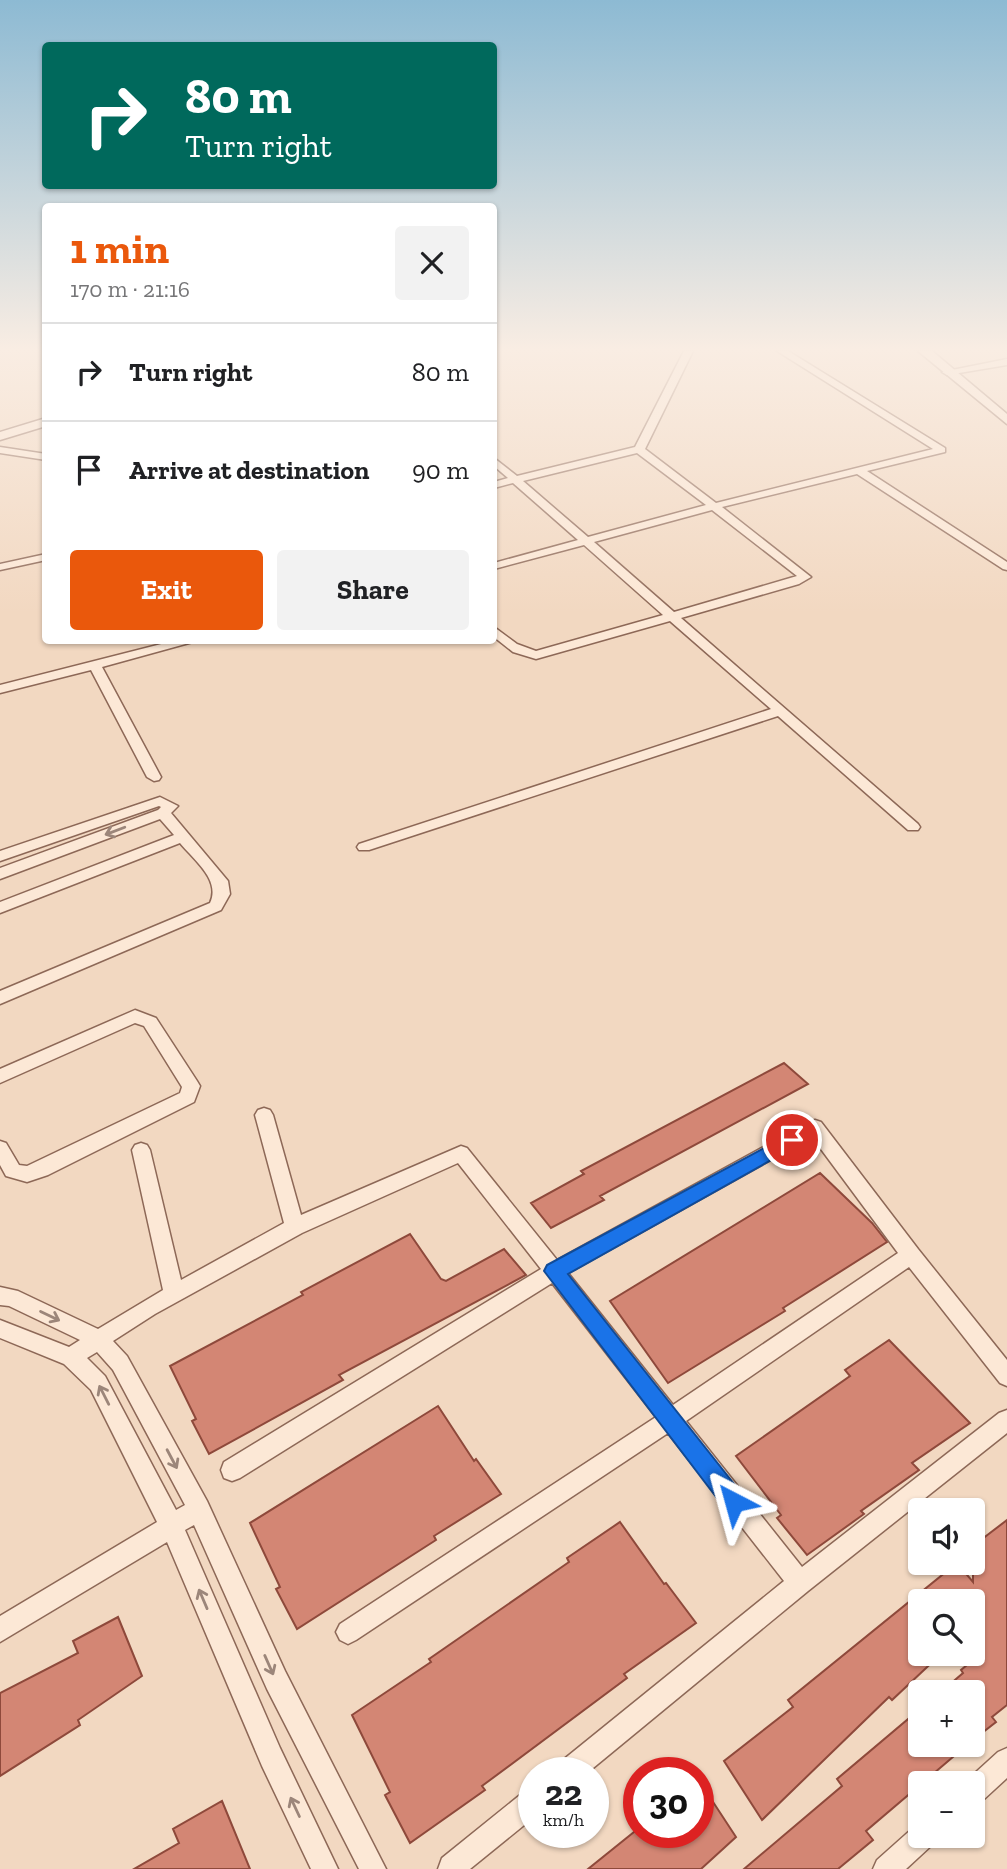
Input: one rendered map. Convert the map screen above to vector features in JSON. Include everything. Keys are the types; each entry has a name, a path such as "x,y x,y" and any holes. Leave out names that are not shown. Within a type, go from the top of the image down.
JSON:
{"street":[{"path":"639,450 645,438"},
{"path":"497,565 715,506 942,450 923,438"},
{"path":"0,450 42,456"},
{"path":"497,484 639,450 805,577 536,655 520,652 497,634"},
{"path":"497,464 913,827"},
{"path":"858,470 1007,567"},
{"path":"0,567 42,557"},
{"path":"0,689 178,644"},
{"path":"95,665 154,777"},
{"path":"364,847 779,710"},
{"path":"0,856 160,801 171,806 163,813 0,874"},
{"path":"0,998 216,906 222,894 220,881 163,813"},
{"path":"0,908 183,837"},
{"path":"0,1076 135,1016 150,1023 191,1086 188,1097 41,1170 27,1174 13,1171 0,1148"},
{"path":"264,1115 295,1227"},
{"path":"232,1471 554,1271 816,1127 911,1255 1007,1377"},
{"path":"141,1150 174,1294"},
{"path":"71,1357 174,1294 295,1227 461,1153 800,1583"},
{"path":"348,1632 669,1420 911,1255"},
{"path":"0,1296 11,1297 98,1339 120,1363 199,1509 276,1680 373,1869"},
{"path":"0,1329 71,1357 98,1383 172,1527 271,1756 325,1869"},
{"path":"587,1757 800,1583 1007,1420"},
{"path":"0,1630 199,1509"},
{"path":"985,1780 1007,1761"},
{"path":"451,1867 518,1813"},
{"path":"886,1869 910,1848"}],"building":[{"path":"784,1063 808,1084 600,1196 604,1200 551,1228 531,1203 584,1174 581,1171"},
{"path":"820,1173 872,1223 887,1242 783,1308 785,1311 668,1383 610,1301"},
{"path":"410,1234 441,1279 446,1281 504,1249 526,1275 339,1375 343,1380 209,1454 192,1421 196,1419 170,1366"},
{"path":"889,1340 970,1423 912,1463 919,1470 861,1511 864,1514 807,1555 777,1518 781,1515 736,1456 850,1376 845,1370"},
{"path":"438,1406 474,1461 476,1459 501,1494 434,1536 436,1540 297,1629 276,1589 280,1587 250,1523"},
{"path":"1007,1520 1007,1705 992,1717 996,1722 985,1731 985,1680 955,1680 966,1666 985,1666 985,1589 925,1589 942,1575 967,1575 973,1582 973,1575 985,1575 985,1537"},
{"path":"620,1522 664,1584 666,1583 696,1623 624,1674 627,1678 518,1757 482,1786 485,1790 410,1843 385,1795 390,1792 352,1715 431,1662 429,1659 569,1562 567,1558"},
{"path":"908,1603 908,1666 928,1666 913,1680 908,1680 908,1685 892,1700 889,1697 762,1820 724,1761 793,1707 788,1700"},
{"path":"118,1617 142,1676 78,1720 80,1725 0,1776 0,1693 78,1653 73,1641"},
{"path":"908,1719 908,1757 953,1757 936,1771 908,1771 908,1795 866,1831 873,1840 838,1869 744,1869 842,1786 837,1779"},
{"path":"222,1801 250,1869 134,1869 179,1843 173,1829"},
{"path":"714,1803 736,1837 701,1869 588,1869 623,1841 623,1848 714,1848"}],"route":[{"path":"734,1502 554,1271 792,1140"}]}
